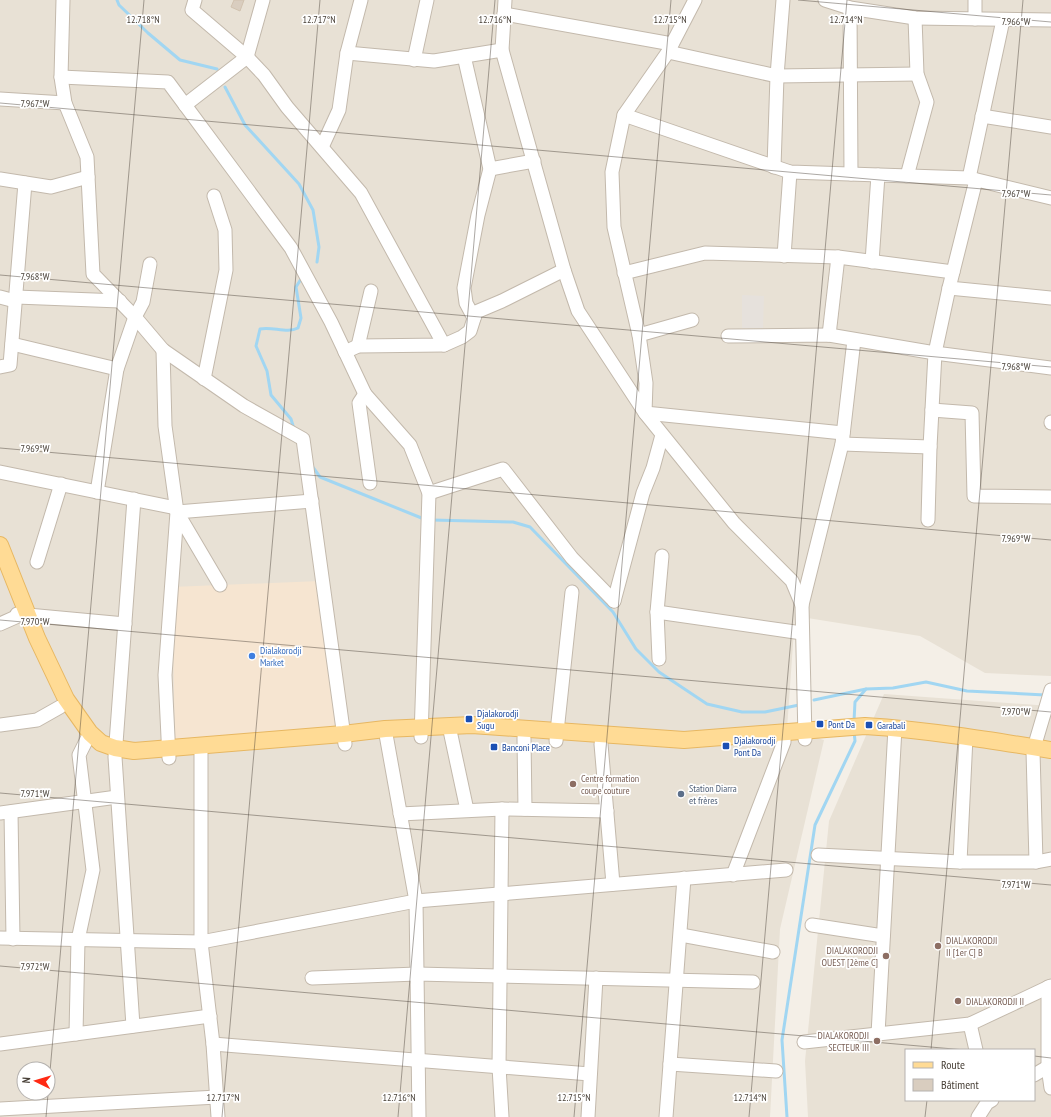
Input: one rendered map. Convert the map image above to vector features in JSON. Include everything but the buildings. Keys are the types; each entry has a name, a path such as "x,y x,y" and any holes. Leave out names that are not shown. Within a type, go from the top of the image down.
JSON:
{"main road":[{"path":"0,545 28,642 60,708 88,738 101,743 115,752 134,751 168,753 344,739 385,734 450,731 472,735 524,738 556,736 684,740 784,737"},
{"path":"0,572 21,615 88,738"},
{"path":"450,731 472,725 556,736 601,744 684,750 784,737 864,730 966,739 1033,749 1051,750"},
{"path":"1033,749 1051,754"}],"street":[{"path":"63,0 62,77 65,103 87,157 92,274 135,317 163,350 244,406 303,439 344,739"},
{"path":"196,0 192,10 247,57 264,75 287,107 361,193 444,345"},
{"path":"185,105 247,57 263,0"},
{"path":"322,147 339,110 347,53 361,0"},
{"path":"414,60 427,0"},
{"path":"505,0 502,50 564,270 578,311 645,413 734,523 792,581 802,605"},
{"path":"645,413 646,383 639,335 614,227 612,172 624,115 670,48 695,0"},
{"path":"774,166 777,76 783,0"},
{"path":"825,0 915,18 1051,20"},
{"path":"975,0 975,19"},
{"path":"844,4 850,75 851,174"},
{"path":"504,14 670,48 777,76 917,74"},
{"path":"907,176 927,102 917,74 915,18"},
{"path":"928,520 935,353 972,179 982,116 1003,20"},
{"path":"347,53 434,62 502,50"},
{"path":"464,56 490,169 478,216 464,288 466,303 474,318"},
{"path":"62,77 168,82 291,248 365,394 410,445 429,493 421,732"},
{"path":"0,99 65,103"},
{"path":"624,115 790,172 972,179 1051,198"},
{"path":"982,116 1051,127"},
{"path":"490,169 534,161"},
{"path":"784,256 790,172"},
{"path":"872,262 878,175"},
{"path":"0,179 51,187 88,177"},
{"path":"0,367 10,365 25,183"},
{"path":"204,379 226,270 225,230 214,196"},
{"path":"624,273 705,253 838,257 953,272"},
{"path":"829,334 838,257"},
{"path":"97,492 117,369 135,317 143,302 150,264"},
{"path":"345,352 358,346 444,345 462,337 470,331 476,312 502,301 564,270"},
{"path":"949,288 1051,298"},
{"path":"358,346 371,291"},
{"path":"0,297 16,299 120,302"},
{"path":"639,335 692,320"},
{"path":"728,336 829,334 854,340 935,353 1051,368"},
{"path":"804,735 802,605 842,438 854,340"},
{"path":"12,344 117,369"},
{"path":"163,350 165,426 176,510 165,675 168,753"},
{"path":"365,394 359,403 370,484"},
{"path":"932,410 972,413 974,496 1051,497"},
{"path":"645,413 842,438 930,447"},
{"path":"429,493 503,469 572,558 614,601 643,493 653,468 662,435"},
{"path":"0,472 134,499 176,510 312,501"},
{"path":"38,562 61,484"},
{"path":"133,1026 115,752 134,499"},
{"path":"176,510 220,585"},
{"path":"659,659 658,612 662,556"},
{"path":"556,736 572,592"},
{"path":"658,612 802,633"},
{"path":"0,624 21,615 125,624"},
{"path":"1036,862 1033,749 1049,695"},
{"path":"0,725 37,720 60,708"},
{"path":"450,731 467,810"},
{"path":"878,1034 895,732"},
{"path":"385,734 416,902 419,1117"},
{"path":"733,874 784,737"},
{"path":"76,1034 78,940 93,870 80,755 88,738"},
{"path":"524,738 525,809"},
{"path":"960,862 966,739"},
{"path":"601,744 613,884"},
{"path":"202,750 202,942 213,1044 218,1117"},
{"path":"118,797 5,812 6,938 202,942 416,902 786,870"},
{"path":"502,809 499,1067 502,1117"},
{"path":"400,814 502,809 607,811"},
{"path":"818,855 960,862 1036,862 1051,859"},
{"path":"666,1117 684,878"},
{"path":"812,925 883,936"},
{"path":"680,935 773,952"},
{"path":"312,978 417,974 753,982"},
{"path":"588,1117 596,978"},
{"path":"804,1042 970,1024 1049,986 1049,1066 1051,1088"},
{"path":"0,1044 210,1016"},
{"path":"970,1024 976,1049"},
{"path":"213,1044 590,1074"},
{"path":"670,1064 776,1071"},
{"path":"1035,1074 1049,1066"},
{"path":"0,1109 217,1097"},
{"path":"978,1117 988,1101"}],"shaded area":[{"path":"0,0 1051,0 1051,676 985,673 920,636 795,616 787,729 824,740 780,929 770,1117 0,1117"},
{"path":"742,295 764,296 763,328 742,328"},
{"name":"Dialakorodji Market","path":"320,581 339,725 175,747 172,587"},
{"path":"884,694 1051,706 1051,1117 808,1117 805,1061 829,821"}],"waterway":[{"path":"117,0 119,5 148,33 180,60 217,69"},
{"path":"225,87 245,125 299,184 313,210 319,247 317,262"},
{"path":"294,429 291,419 271,395 267,371 256,346 260,329 269,328 294,330 298,328 301,318 296,287 301,279"},
{"path":"312,466 320,477 424,519"},
{"path":"432,520 513,522 530,527 613,612 636,649 659,672 707,704 742,712 765,712 799,705"},
{"path":"814,700 866,689 893,688 926,682 967,691 1045,695"},
{"path":"854,721 855,702 866,689"},
{"path":"787,1117 782,1040 815,825 855,741 854,731"}],"place":[{"name":"Dialakorodji Market","path":"252,656"},
{"name":"Djalakorodji Sugu","path":"469,719"},
{"name":"Pont Da","path":"820,724"},
{"name":"Garabali","path":"869,725"},
{"name":"Djalakorodji Pont Da","path":"726,746"},
{"name":"Banconi Place","path":"494,747"},
{"name":"Centre formation coupe couture","path":"573,784"},
{"name":"Station Diarra et frères","path":"681,794"},
{"name":"DIALAKORODJI II [1er C] B","path":"938,946"},
{"name":"DIALAKORODJI OUEST [2ème C]","path":"886,956"},
{"name":"DIALAKORODJI II","path":"958,1001"},
{"name":"DIALAKORODJI SECTEUR III","path":"877,1041"}]}
